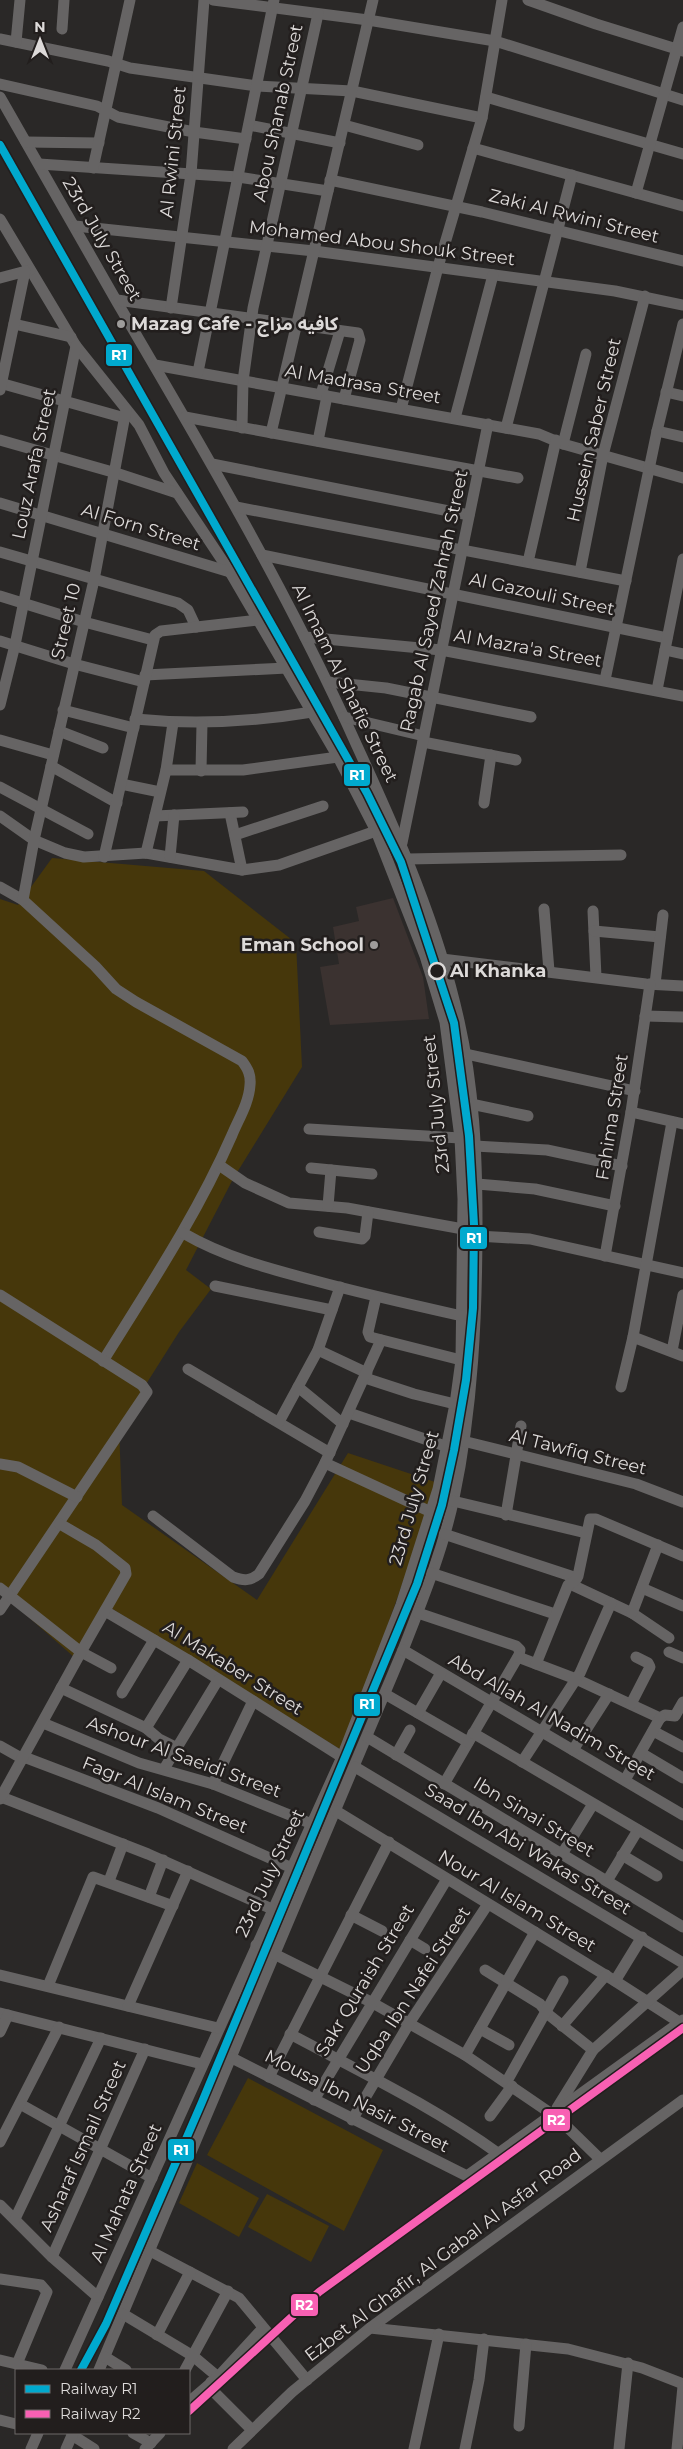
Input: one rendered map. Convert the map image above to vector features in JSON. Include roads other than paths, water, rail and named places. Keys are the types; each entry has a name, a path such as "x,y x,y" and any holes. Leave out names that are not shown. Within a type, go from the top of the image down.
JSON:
{"street":[{"path":"16,42 20,0"},
{"path":"62,29 64,0"},
{"path":"93,168 130,0"},
{"name":"Al Rwini Street","path":"171,308 190,174 204,0"},
{"path":"213,0 273,4 318,14 368,20 496,41 683,100"},
{"path":"271,433 373,0"},
{"path":"401,409 438,267 482,118 502,0"},
{"path":"528,0 596,24 680,50"},
{"path":"198,372 273,4"},
{"name":"Abou Shanab Street","path":"242,428 243,380 251,318 318,14"},
{"path":"636,193 664,94 680,50 683,27"},
{"path":"0,39 130,68 257,86 352,91 482,118"},
{"path":"0,84 97,106 118,116 194,132 246,139"},
{"name":"23rd July Street","path":"0,97 212,464 262,555"},
{"path":"486,97 683,154"},
{"path":"249,125 340,144"},
{"path":"344,125 418,144"},
{"path":"26,142 99,143"},
{"path":"473,148 683,206"},
{"path":"39,164 238,177 329,186"},
{"path":"506,428 572,176"},
{"name":"Zaki Al Rwini Street","path":"329,186 456,207 683,261"},
{"name":"23rd July Street","path":"2,226 27,270 74,342 125,414 139,425 177,493 230,572 288,668 338,758 376,831 412,921 436,989 451,1056 460,1138 463,1229 460,1360 448,1447 431,1512 385,1651 342,1757 218,2028"},
{"name":"Mohamed Abou Shouk Street","path":"75,226 314,251 438,267 645,296 683,305"},
{"path":"0,278 27,270"},
{"path":"27,270 0,386 125,414"},
{"path":"455,418 493,275"},
{"name":"Hussein Saber Street","path":"580,572 603,456 645,296"},
{"path":"117,300 340,330 359,335 344,399"},
{"path":"14,324 74,342"},
{"path":"605,680 657,431 666,392 680,350 683,324"},
{"path":"318,441 324,395 340,330"},
{"name":"Louz Arafa Street","path":"0,705 3,683 15,645 42,516 65,402 74,342"},
{"path":"528,562 586,354"},
{"name":"Al Madrasa Street","path":"155,365 539,434 603,456 683,478"},
{"path":"666,392 683,396"},
{"name":"Street 10","path":"23,900 34,840 94,580 116,473 125,414"},
{"path":"185,417 518,478"},
{"name":"Ragab Al Sayed Zahrah Street","path":"402,843 488,424"},
{"path":"657,431 683,437"},
{"path":"0,440 116,473 177,493"},
{"path":"212,464 469,515"},
{"name":"Al Forn Street","path":"0,503 230,572"},
{"path":"236,507 626,581"},
{"path":"0,552 178,603 188,610 196,627"},
{"name":"Al Gazouli Street","path":"262,555 667,638"},
{"name":"Al Imam Al Shafie Street","path":"99,2369 355,1767 418,1613 453,1501 463,1441 475,1345 477,1184 472,1104 466,1054 458,1014 442,960 402,843 328,682 262,555"},
{"path":"657,690 667,638 678,610 683,559"},
{"path":"0,596 84,622 155,636 196,627 259,620"},
{"path":"104,857 155,636"},
{"name":"Al Mazra'a Street","path":"305,637 442,650 683,696"},
{"path":"0,641 74,664 145,678 288,668"},
{"path":"665,650 683,654"},
{"path":"328,682 386,688 530,717"},
{"path":"63,710 134,724 252,721 312,712"},
{"path":"344,717 423,739 516,760"},
{"path":"146,853 166,770 173,723"},
{"path":"201,771 202,723"},
{"path":"59,731 103,748"},
{"path":"0,740 52,761 117,803"},
{"path":"484,803 491,755"},
{"path":"166,770 243,770 338,758"},
{"path":"121,784 160,792"},
{"path":"0,787 88,834"},
{"path":"235,835 323,806"},
{"path":"154,816 243,812"},
{"path":"230,813 242,870"},
{"path":"170,857 174,815"},
{"path":"0,816 34,840 66,853 84,857 104,857 130,853 146,853 204,865 242,870 278,865 376,831"},
{"path":"408,859 621,855"},
{"path":"0,887 23,900 95,966 116,989 242,1061 248,1068 251,1078 248,1096 219,1165 183,1233 103,1361"},
{"path":"544,909 549,972"},
{"path":"593,911 596,978"},
{"name":"Fahima Street","path":"605,1256 622,1166 663,915"},
{"path":"594,931 660,937"},
{"path":"442,960 683,986"},
{"path":"645,1016 683,1018"},
{"path":"466,1054 634,1091"},
{"path":"472,1104 528,1116"},
{"path":"621,1387 677,1123 631,1112"},
{"path":"309,1129 460,1138"},
{"path":"475,1146 547,1150 622,1166"},
{"path":"219,1165 244,1183 289,1202 368,1212 463,1229"},
{"path":"311,1168 372,1174"},
{"path":"328,1206 331,1170"},
{"path":"477,1184 534,1190 615,1206"},
{"path":"319,1232 362,1239 365,1236 368,1212"},
{"path":"183,1233 212,1248 249,1262 376,1297 462,1316"},
{"path":"477,1236 530,1240 683,1273"},
{"path":"215,1286 332,1310"},
{"path":"279,1422 318,1350 340,1287"},
{"path":"0,1295 146,1389 146,1396 0,1610"},
{"path":"633,1337 677,1354 683,1295"},
{"path":"376,1297 368,1332 370,1336 460,1360"},
{"path":"153,1516 233,1577 252,1580 259,1574 305,1501 349,1413 381,1340"},
{"path":"318,1350 366,1375 405,1391 455,1404"},
{"path":"188,1369 279,1422 327,1458 431,1512"},
{"path":"298,1387 343,1424"},
{"path":"349,1413 448,1447"},
{"path":"506,1515 521,1426"},
{"name":"Al Tawfiq Street","path":"463,1441 636,1484 683,1502"},
{"path":"0,1464 18,1467 77,1498"},
{"path":"453,1501 586,1533"},
{"path":"536,1664 555,1614 573,1581 590,1519 596,1519 683,1556"},
{"path":"60,1524 96,1545 127,1570 1,1798 163,1860 272,1909"},
{"path":"444,1534 573,1581 632,1613 669,1638"},
{"path":"632,1613 658,1545"},
{"path":"431,1573 555,1614"},
{"path":"0,1588 12,1595 80,1652 111,1668"},
{"path":"642,1588 683,1606"},
{"path":"522,1762 576,1679 611,1603"},
{"name":"Al Makaber Street","path":"105,1611 253,1700 342,1757"},
{"path":"418,1613 516,1646 519,1654 536,1664 576,1679 660,1718 675,1716 683,1702"},
{"path":"122,1693 154,1640"},
{"name":"Abd Allah Al Nadim Street","path":"403,1650 683,1815"},
{"path":"669,1652 683,1658"},
{"path":"444,1784 519,1654"},
{"path":"631,1704 650,1667 648,1663 636,1656"},
{"path":"146,1728 188,1660"},
{"path":"418,1713 441,1672"},
{"path":"164,1769 218,1680"},
{"path":"62,1688 146,1728 159,1739 177,1748"},
{"path":"385,1694 418,1713 522,1762 683,1856"},
{"path":"573,1750 610,1694"},
{"path":"213,1784 253,1700"},
{"path":"625,1780 660,1718"},
{"name":"Ashour Al Saeidi Street","path":"43,1723 139,1763 213,1784 312,1824"},
{"path":"396,1755 410,1730"},
{"path":"654,1731 683,1747"},
{"name":"Ibn Sinai Street","path":"367,1738 683,1926"},
{"name":"Fagr Al Islam Street","path":"0,1746 23,1758 158,1808 292,1868"},
{"path":"641,1753 683,1778"},
{"name":"Saad Ibn Abi Wakas Street","path":"355,1767 683,1962"},
{"path":"562,1854 593,1804"},
{"name":"Nour Al Islam Street","path":"336,1811 681,2021"},
{"path":"607,1881 638,1830"},
{"path":"269,2077 389,1842"},
{"path":"109,1881 123,1844"},
{"path":"622,1855 657,1876"},
{"path":"150,1897 163,1860"},
{"path":"128,2006 188,1872"},
{"path":"48,1986 91,1879 97,1877 173,1906"},
{"name":"Sakr Quraish Street","path":"314,2100 447,1879"},
{"name":"Uqba Ibn Nafei Street","path":"352,2120 410,2022 488,1904"},
{"path":"351,1915 382,1931"},
{"path":"465,2055 536,1932"},
{"path":"562,2026 611,1978 642,1937"},
{"path":"410,1940 425,1950"},
{"path":"256,1945 372,2002 465,2055 553,2114 600,2159"},
{"path":"486,1970 540,2004 562,2026 593,2050"},
{"path":"553,2114 593,2050 683,1970"},
{"path":"0,1975 218,2028"},
{"path":"490,2116 510,2084 563,1981"},
{"path":"0,2032 4,2014 202,2064"},
{"path":"290,2034 376,2079 452,2123 499,2154 681,2021"},
{"path":"0,2142 59,2027"},
{"name":"Al Mahata Street","path":"65,2369 218,2028"},
{"path":"480,2030 509,2045"},
{"path":"15,2219 101,2038"},
{"name":"Asharaf Ismail Street","path":"52,2257 146,2049"},
{"name":"Mousa Ibn Nasir Street","path":"232,2058 466,2176 499,2154"},
{"name":"Ezbet Al Ghafir, Al Gabal Al Asfar Road","path":"233,2449 251,2429 370,2328 683,2100"},
{"path":"20,2104 152,2178"},
{"path":"1,2208 98,2298"},
{"path":"150,2251 239,2298 307,2380"},
{"path":"157,2335 190,2272"},
{"path":"0,2279 41,2285 46,2288 46,2295 17,2364"},
{"path":"185,2369 228,2291"},
{"path":"123,2314 193,2356 215,2380"},
{"path":"190,2401 215,2380 263,2328"},
{"path":"370,2328 568,2349 628,2363 683,2385 677,2449"},
{"path":"414,2445 439,2334"},
{"path":"465,2449 479,2380 484,2339"},
{"path":"519,2426 526,2344"},
{"path":"105,2357 124,2369"},
{"path":"0,2360 38,2369"},
{"path":"619,2449 628,2363"},
{"path":"215,2380 211,2389 251,2429"},
{"path":"0,2420 15,2424"},
{"path":"31,2449 38,2434"},
{"path":"66,2449 72,2434 94,2449"},
{"path":"134,2434 148,2446 159,2434"}],"rail line":[{"name":"R1","path":"0,145 367,793 401,862 454,1023 469,1136 474,1225 473,1308 466,1380 442,1505 417,1584 202,2102 106,2324 82,2369"},
{"name":"R2","path":"190,2410 319,2292 683,2028"}],"place":[{"name":"Mazag Cafe - كافيه مزاج","path":"121,324"},
{"name":"Eman School","path":"374,945"},
{"name":"Al Khanka","path":"437,971"}]}
